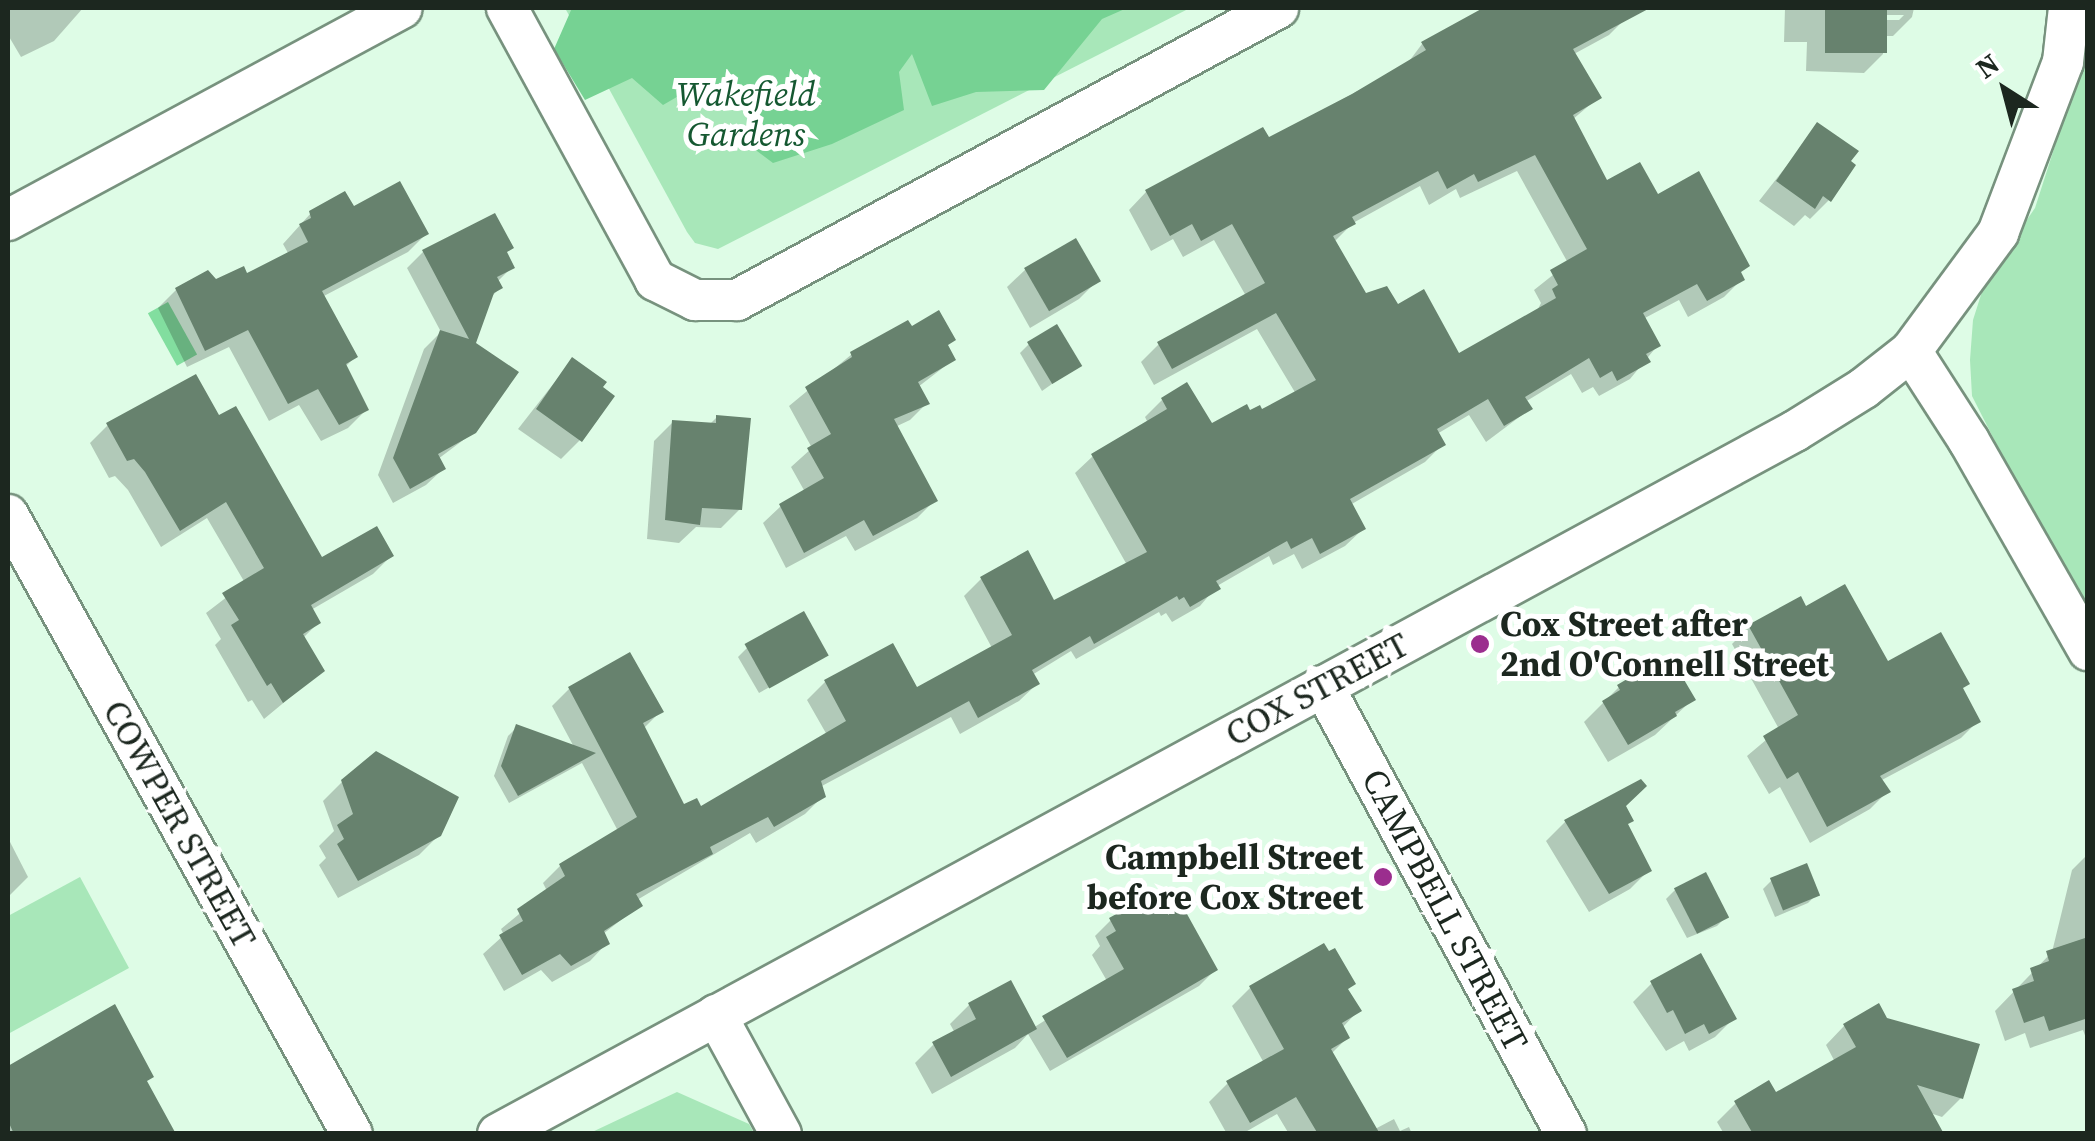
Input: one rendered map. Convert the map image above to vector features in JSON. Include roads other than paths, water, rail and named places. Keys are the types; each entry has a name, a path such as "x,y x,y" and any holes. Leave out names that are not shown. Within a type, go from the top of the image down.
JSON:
{"street":[{"path":"8,220 401,8"},
{"path":"507,8 655,280 695,300 737,300 1278,8"},
{"name":"COX STREET","path":"498,1134 1796,430 1911,351 1998,233 2041,130 2063,62 2072,10"},
{"path":"1911,351 1969,441 2088,650"},
{"name":"COWPER STREET","path":"8,515 352,1134"},
{"name":"CAMPBELL STREET","path":"1324,686 1566,1134"},
{"path":"716,1015 781,1134"}],"place":[{"name":"Cox Street after 2nd O'Connell Street","path":"1480,644"},
{"name":"Campbell Street before Cox Street","path":"1383,877"}],"park label":[{"name":"Wakefield Gardens","path":"746,114"}]}
